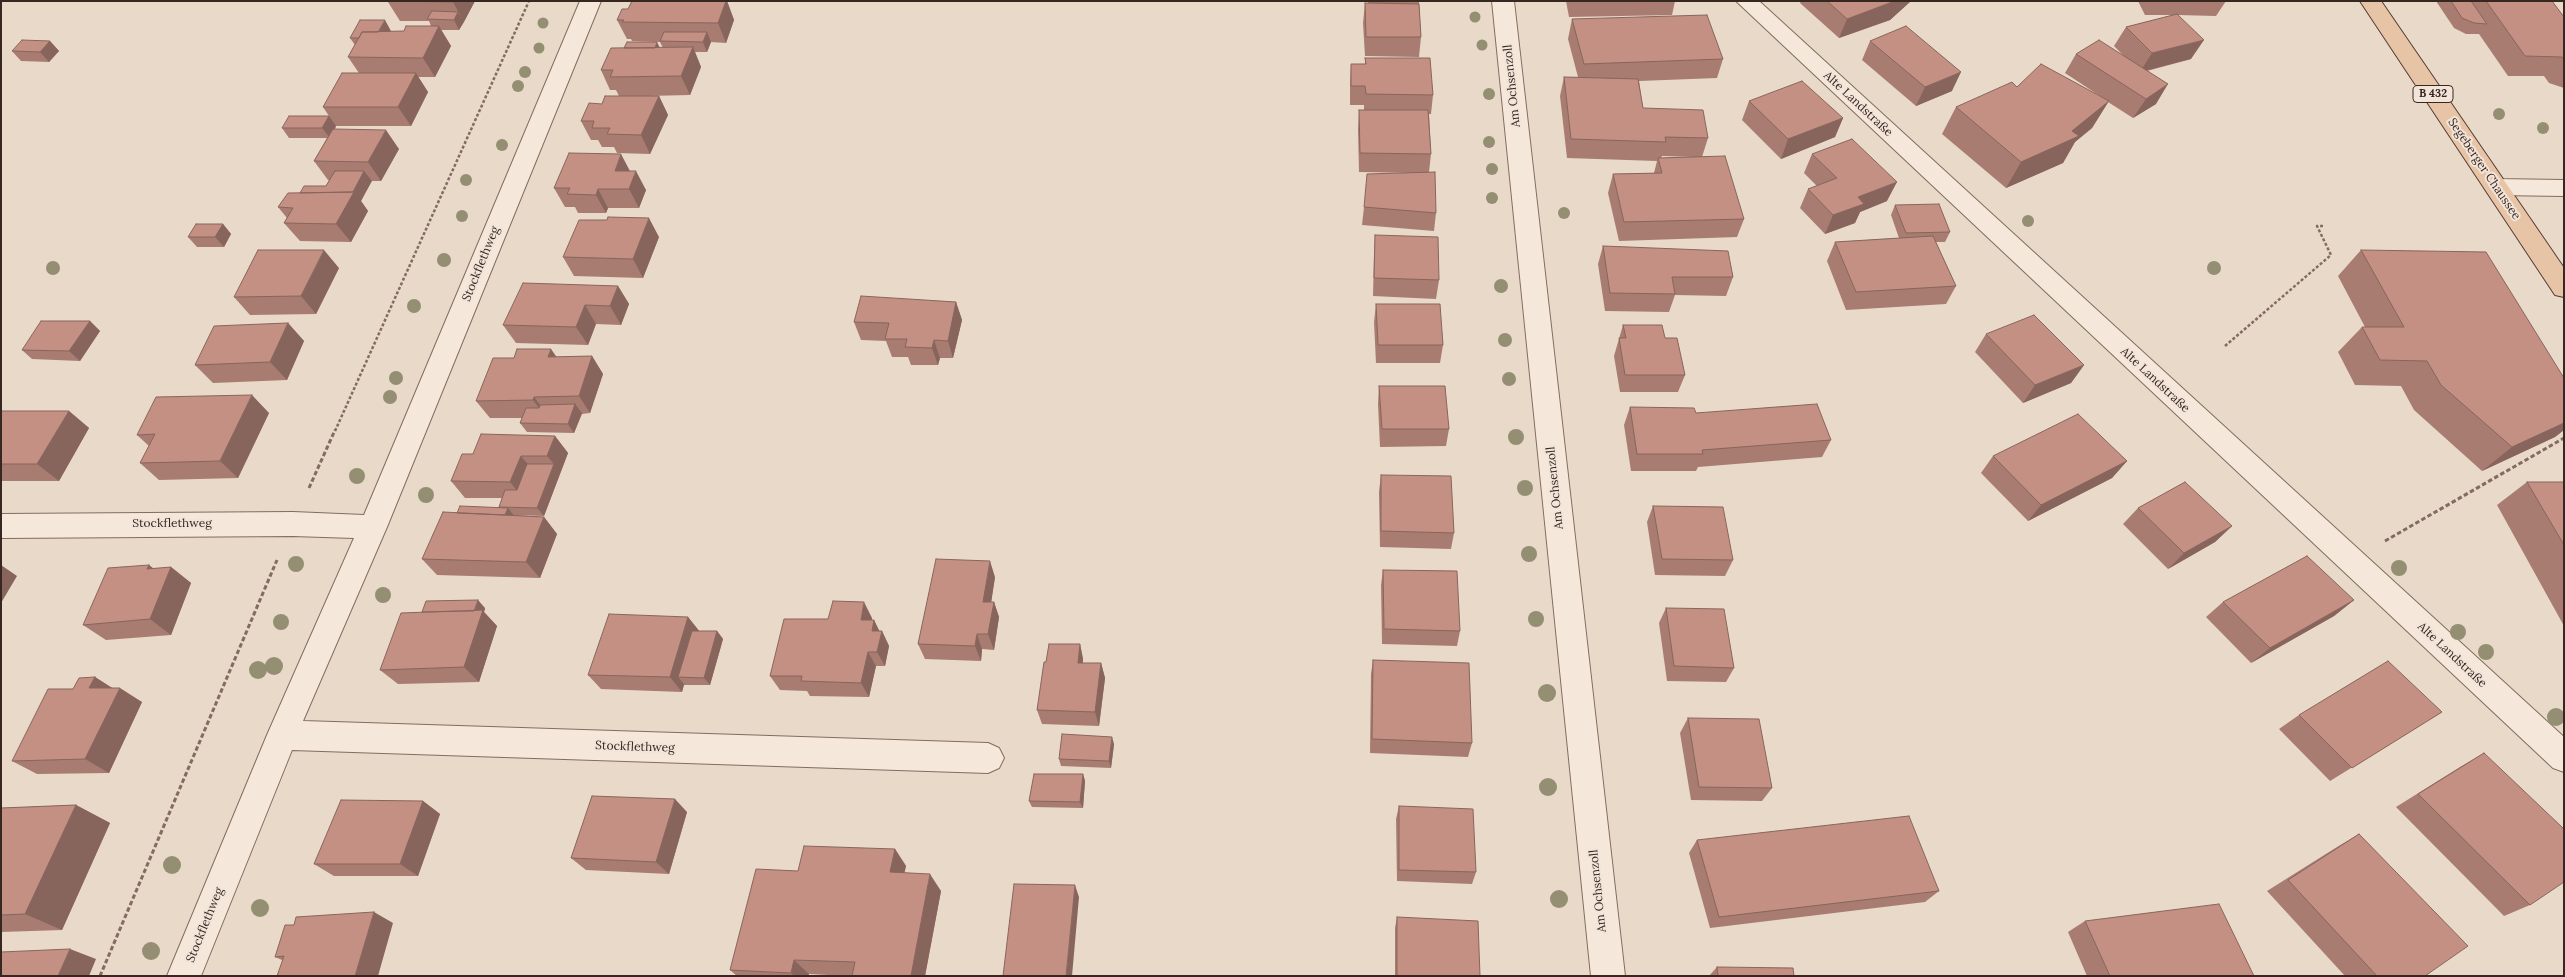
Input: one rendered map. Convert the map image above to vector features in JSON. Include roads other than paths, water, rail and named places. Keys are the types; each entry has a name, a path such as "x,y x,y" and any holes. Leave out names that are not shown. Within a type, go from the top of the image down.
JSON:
{"main road":[{"name":"Segeberger Chaussee","path":"2370,1 2564,288"}],"street":[{"name":"Stockflethweg","path":"184,976 282,735 373,527 591,1"},
{"name":"Am Ochsenzoll","path":"1503,1 1608,976"},
{"name":"Alte Landstraße","path":"1746,1 2564,758"},
{"path":"2496,187 2564,188"},
{"name":"Stockflethweg","path":"1,526 292,524 373,527"},
{"name":"Stockflethweg","path":"282,735 988,758"}]}
